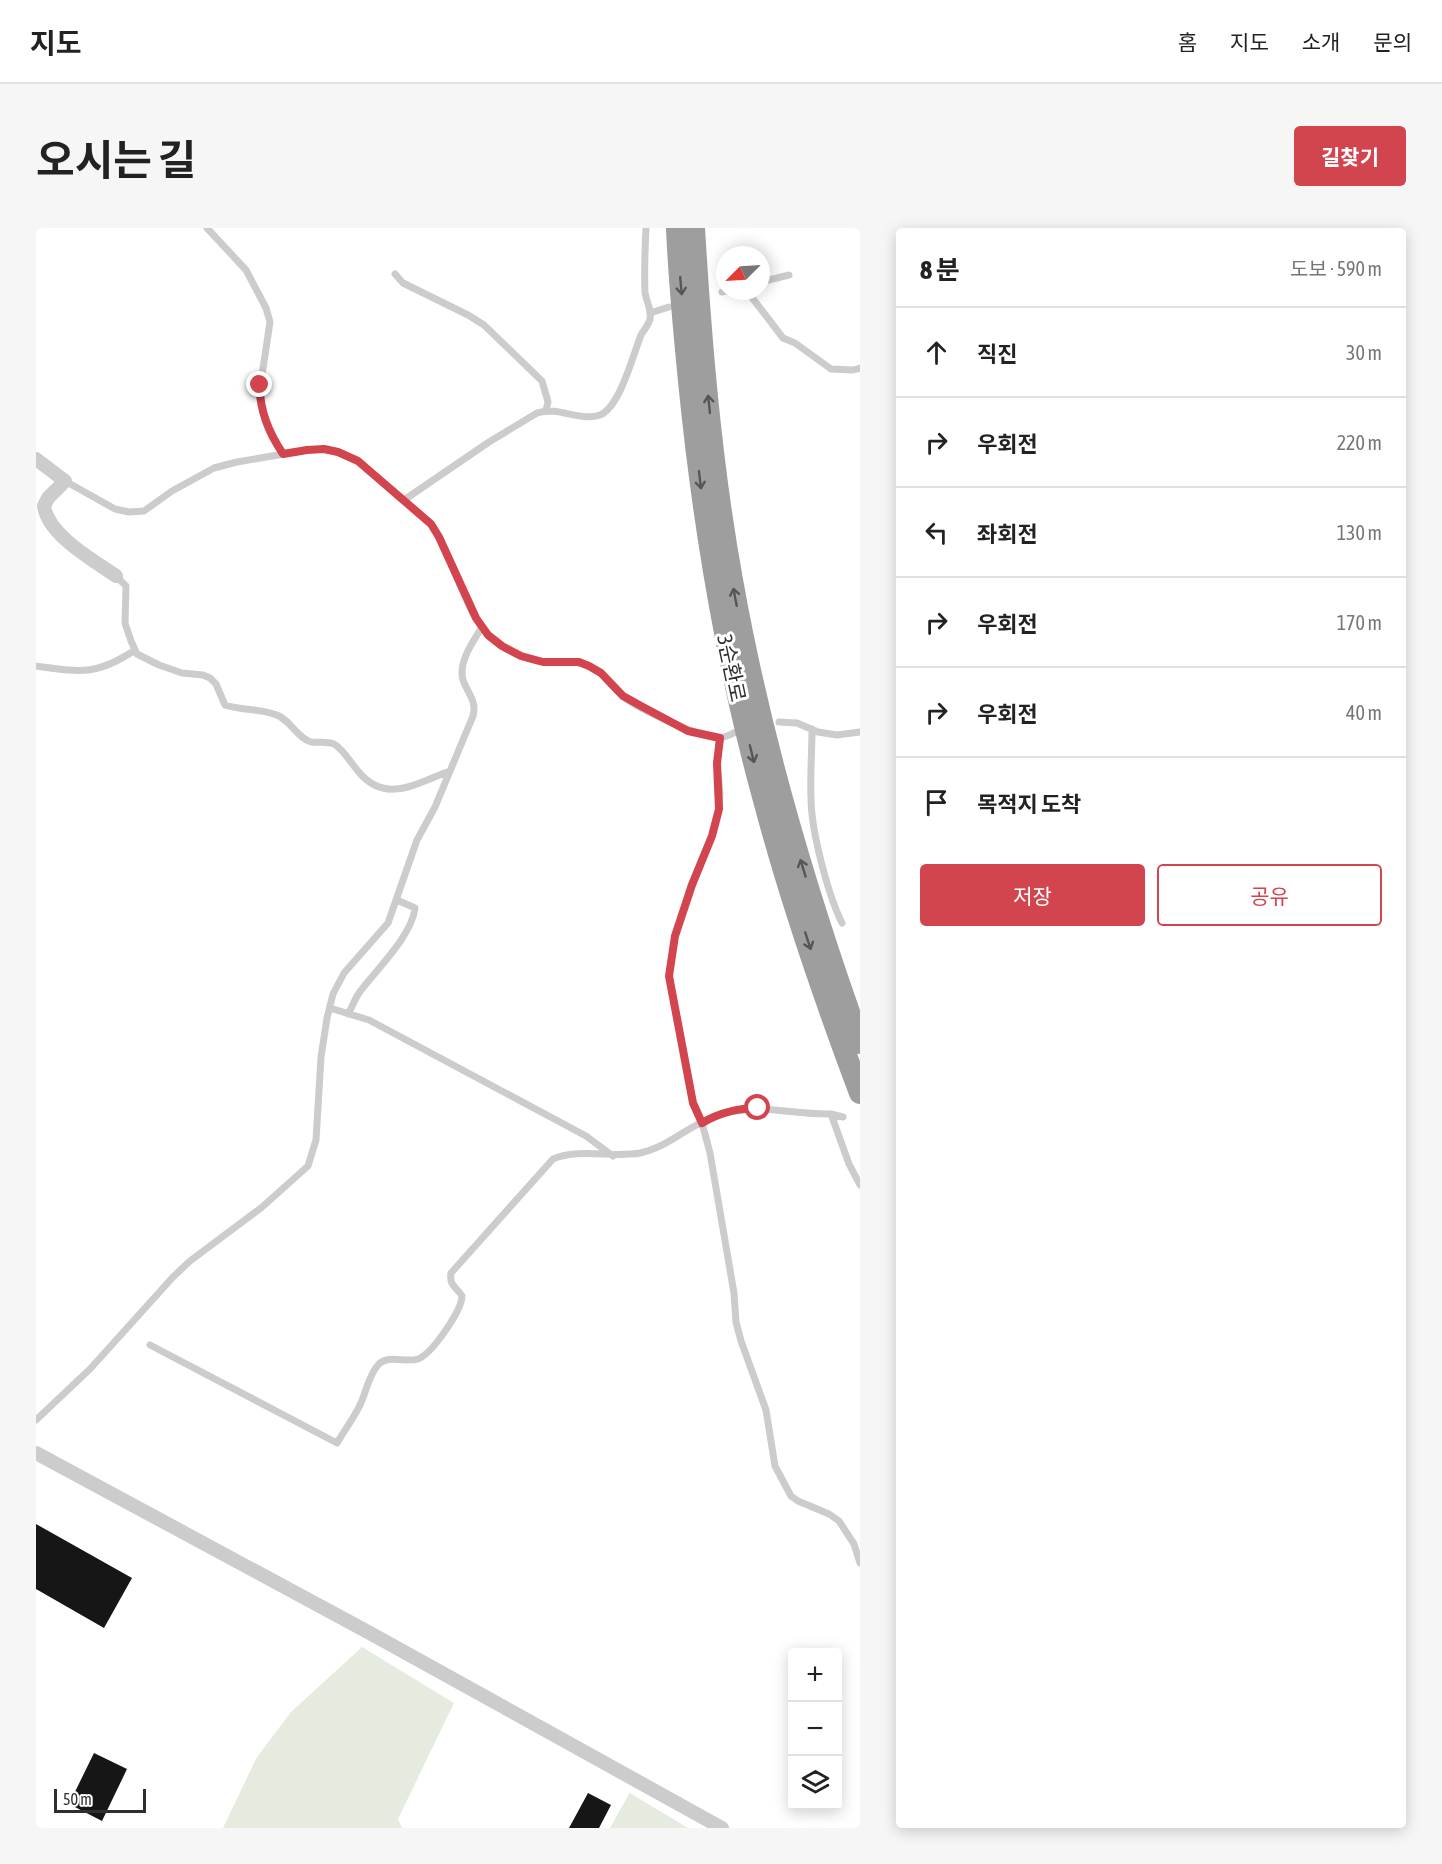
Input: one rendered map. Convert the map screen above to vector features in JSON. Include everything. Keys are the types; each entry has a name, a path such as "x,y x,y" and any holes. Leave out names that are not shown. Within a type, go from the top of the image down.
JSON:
{"highway":[{"name":"3순환로","path":"677,228 694,432 707,532 728,647 764,801 838,1035 860,1093"},
{"name":"3순환로","path":"694,228 704,363 717,479 731,579 749,668 789,824 860,1043"}],"street":[{"path":"36,459 65,481 40,507 50,523 68,542 116,576"},
{"path":"36,1453 722,1828"}],"lane":[{"path":"207,228 246,270 266,308 270,322 259,395 266,423 283,454"},
{"path":"404,500 531,416 546,410 587,417 596,416 610,408 623,383 642,333 650,320 645,295 646,228"},
{"path":"396,274 403,283 484,325 542,381 548,402 546,410"},
{"path":"770,280 789,275"},
{"path":"754,300 783,338 795,343 831,369 860,368"},
{"path":"650,313 669,307"},
{"path":"65,481 115,509 129,512 144,511 172,491 214,468 307,450 324,449 338,452 358,461 431,524 476,618 488,635 502,646 521,656 543,662 579,662 589,666 601,673 623,696 688,731 720,738 735,732"},
{"path":"116,576 126,586 125,623 137,654 183,673 210,678 216,684 225,705 278,715 310,742 328,742 337,746 363,778 378,788 403,789 450,771"},
{"path":"36,1420 90,1369 190,1261 261,1208 308,1166 316,1140 321,1057 333,994 344,973 388,923 417,840 435,807 450,771 475,709 473,699 463,680 463,667 468,651 482,627"},
{"path":"36,666 73,671 93,670 118,661 135,650"},
{"path":"779,722 797,723 837,735 860,732"},
{"path":"813,729 810,800 815,832 836,911 842,923"},
{"path":"720,738 717,763 719,809 712,836 675,936 669,976 693,1103 702,1123 710,1153 736,1322 766,1410 775,1466 791,1496 798,1502 829,1514 839,1521 854,1544 860,1563"},
{"path":"348,1014 357,995 405,933 415,908 397,900"},
{"path":"330,1008 369,1020 586,1136 613,1156"},
{"path":"150,1345 337,1443 358,1409 375,1369 380,1363 385,1360 415,1360 423,1357 446,1329 462,1304 462,1296 452,1286 451,1273 553,1159 566,1155 623,1156 655,1148 715,1116 748,1108 831,1114 843,1117"},
{"path":"831,1114 849,1164 860,1185"}],"shaded area":[{"path":"362,1647 454,1703 398,1819 402,1828 223,1828 257,1757 291,1712"},
{"path":"630,1793 688,1828 610,1828"}],"building":[{"path":"36,1524 132,1578 104,1628 36,1589"},
{"path":"94,1753 127,1769 102,1821 69,1804"},
{"path":"588,1793 611,1805 599,1828 569,1828"}],"route":[{"path":"260,385 259,395 266,423 283,454 324,449 338,452 358,461 431,524 476,618 488,635 502,646 521,656 543,662 579,662 589,666 601,673 623,696 641,706 688,731 720,738 717,763 719,809 712,836 675,936 669,976 693,1103 702,1123 715,1116 736,1110 758,1108"}]}
